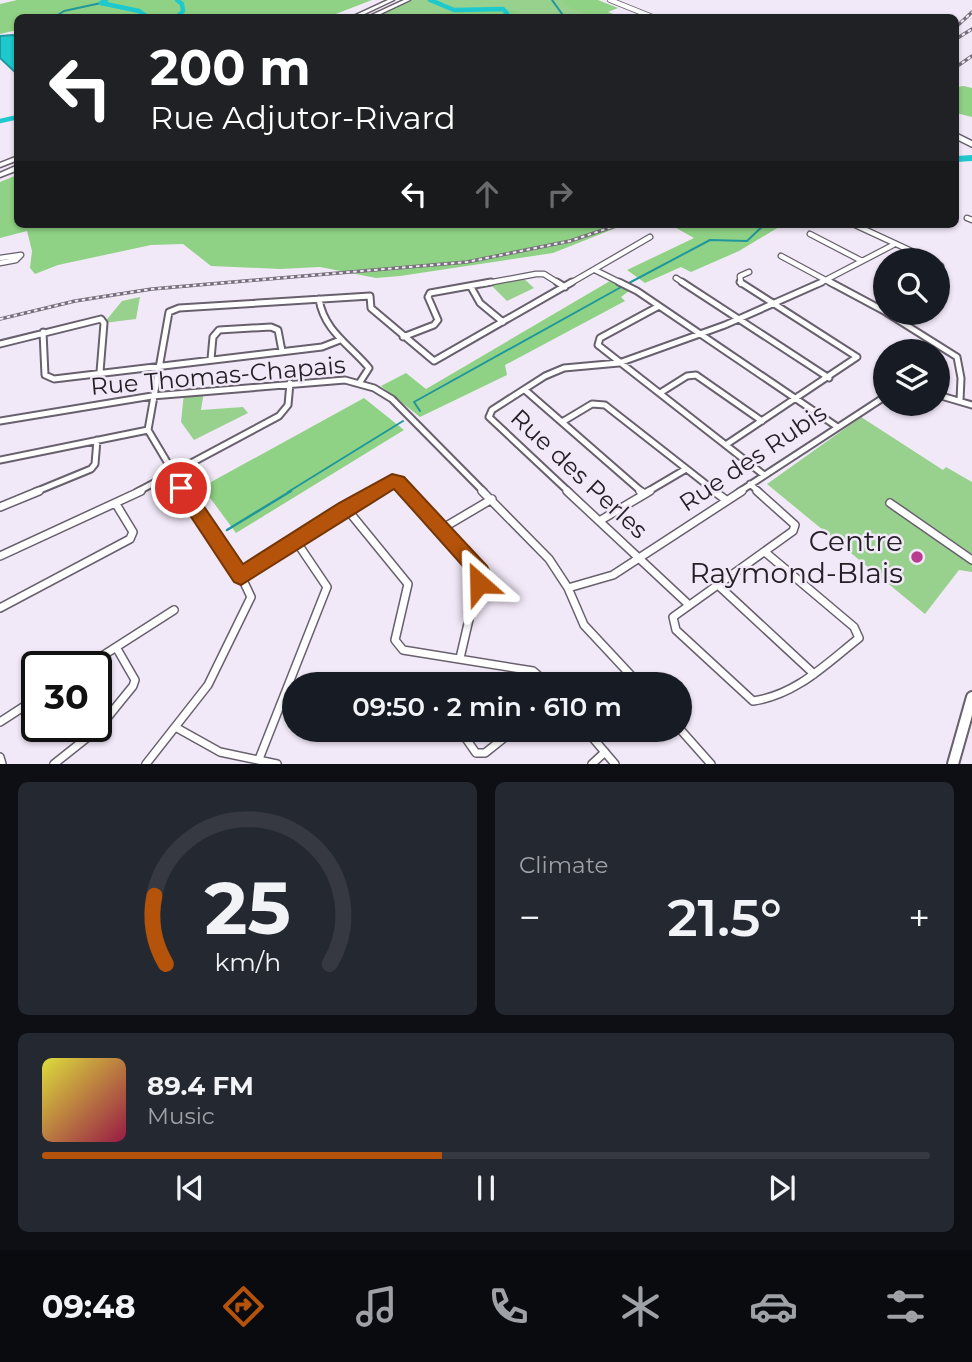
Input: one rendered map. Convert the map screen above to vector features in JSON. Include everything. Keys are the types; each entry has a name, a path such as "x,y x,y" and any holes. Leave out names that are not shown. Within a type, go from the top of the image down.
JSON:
{"highway":[{"path":"360,14 392,0"},
{"path":"376,14 408,0"}],"main road":[{"path":"610,0 645,14"},
{"path":"953,764 972,696"}],"street":[{"path":"861,228 893,245 898,243 908,248"},
{"path":"810,234 862,261"},
{"path":"146,764 177,728 208,685 250,597 241,576 172,474 148,430 166,318 173,309 370,296 371,308 434,361 650,237"},
{"name":"Rue des Perles","path":"688,604 641,557 489,418 492,410 545,376 564,368 619,363 738,320 778,304 893,245"},
{"path":"781,256 873,306"},
{"path":"595,270 638,291 836,426"},
{"path":"727,444 857,358 855,353 740,283 740,276 749,272"},
{"path":"403,337 434,325 438,320 428,297 430,293 537,274 544,274 565,287"},
{"path":"676,278 829,378"},
{"path":"471,287 480,303 503,322"},
{"path":"319,299 319,314 340,340 361,357 369,368 360,382"},
{"path":"659,306 600,338 598,345 764,475"},
{"path":"0,344 96,319 104,321 100,372"},
{"path":"908,325 957,357 961,378 960,401"},
{"path":"211,359 213,337 219,330 271,327 278,330 282,351"},
{"path":"43,332 45,376 54,379 322,346 340,340"},
{"path":"660,393 687,376 696,375 762,422"},
{"name":"Rue Thomas-Chapais","path":"0,421 152,396 290,383 345,380 360,382 384,391 549,559 568,588 584,625 628,672"},
{"path":"0,556 116,504 279,416 288,405 290,383"},
{"path":"524,390 643,493"},
{"path":"950,398 972,405"},
{"path":"562,422 592,404 605,405 726,500"},
{"name":"Rue des Rubis","path":"568,588 613,575 873,404"},
{"path":"0,460 148,430"},
{"path":"0,507 91,469 95,464 97,440"},
{"path":"601,520 686,469"},
{"path":"241,576 346,508 392,481 398,482 443,528 480,572 460,658"},
{"path":"750,484 795,524 793,531 673,617 676,630 752,701 772,701 814,674 859,638 858,633 765,552"},
{"path":"443,528 492,499"},
{"path":"890,503 972,559"},
{"path":"0,608 130,539 133,532 116,504"},
{"path":"346,508 408,584 395,640 397,646 403,650 534,672"},
{"path":"296,541 327,587 297,672"},
{"path":"719,586 814,674"},
{"path":"110,651 174,610"},
{"path":"54,764 98,729 133,686 135,680 116,647"},
{"path":"0,722 21,708"},
{"path":"259,760 282,710"},
{"path":"177,728 220,752 277,764"},
{"path":"469,742 476,752 485,754 500,742"},
{"path":"596,742 615,764"},
{"path":"691,742 711,764"},
{"path":"592,764 605,752"},
{"path":"0,757 2,764"}],"green space":[{"path":"17,0 372,0 336,14 14,14 14,31 0,34 0,4"},
{"path":"408,0 567,0 600,14 376,14"},
{"path":"563,0 598,0 618,8 608,12 613,14 585,14 565,5"},
{"path":"500,8 518,11 516,14 431,14"},
{"path":"959,87 972,88 972,117 959,114"},
{"path":"14,176 14,228 616,228 553,253 376,278 320,267 280,269 211,266 183,244 151,245 58,265 35,274 30,268 32,251 27,231 0,238 0,182"},
{"path":"676,228 777,228 739,251 691,272 681,267 645,283 627,270 694,238"},
{"path":"522,277 534,288 507,301 490,284"},
{"path":"610,281 629,291 621,297 625,301 505,365 507,375 420,417 381,386 406,373 426,389"},
{"path":"140,297 136,319 104,323 122,301"},
{"path":"204,391 201,410 243,407 248,413 194,440 181,422 184,393"},
{"path":"364,398 404,430 236,533 202,487"},
{"path":"861,417 943,470 946,467 972,482 972,572 959,570 925,614 767,484"}],"water":[{"path":"0,36 14,36 14,71 0,58"}],"waterway":[{"path":"106,0 101,3 143,14"},
{"path":"177,0 182,4 183,11 180,14"},
{"path":"430,0 454,10 503,9 506,14"},
{"path":"552,0 562,14"},
{"path":"59,14 101,3"},
{"path":"0,121 14,118"},
{"path":"959,159 972,158"},
{"path":"629,283 710,240 747,241 761,228"},
{"path":"420,411 414,402 623,286"},
{"path":"288,492 403,421"},
{"path":"227,530 291,491"}],"railway":[{"path":"959,24 972,12"},
{"path":"959,37 972,29"},
{"path":"959,65 972,56"},
{"path":"0,319 75,301 152,289 467,262 570,241 609,228"}],"place":[{"name":"Centre Raymond-Blais","path":"917,557"}],"route":[{"path":"181,488 241,576 346,508 392,481 398,482 443,528 480,572 479,583"}]}
